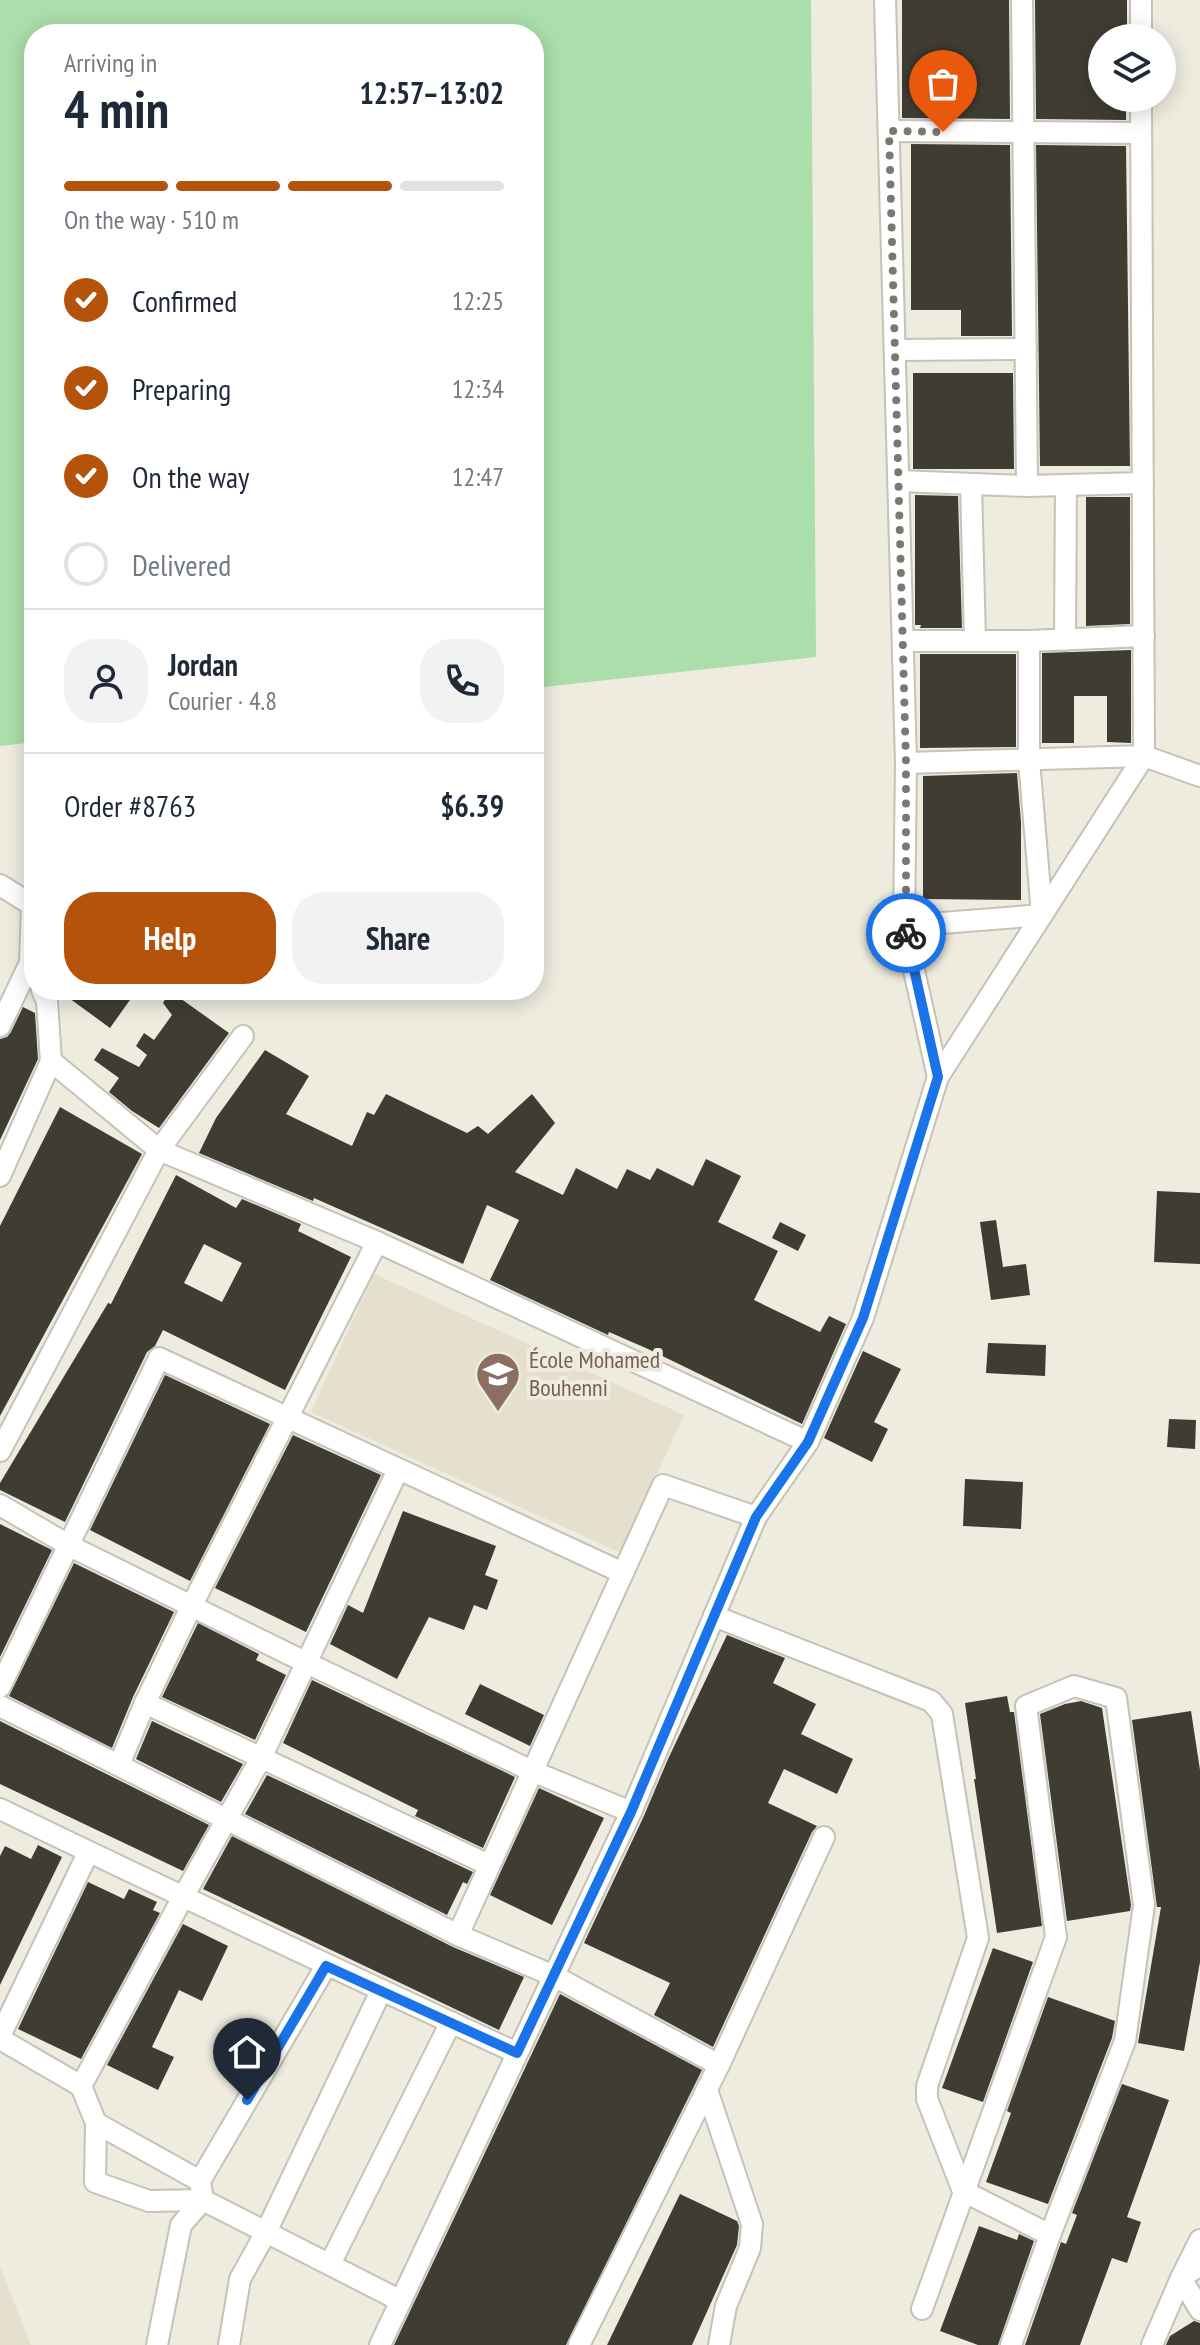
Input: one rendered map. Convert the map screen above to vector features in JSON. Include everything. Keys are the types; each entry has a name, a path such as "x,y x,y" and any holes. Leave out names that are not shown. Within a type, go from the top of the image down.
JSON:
{"street":[{"path":"885,0 906,763 904,926 938,1077"},
{"path":"1022,0 1027,486"},
{"path":"1141,0 1141,24"},
{"path":"380,2345 631,1812 756,1517 808,1442 863,1318 938,1077 1144,756 1141,112"},
{"path":"889,131 1141,133"},
{"path":"895,350 1026,349"},
{"path":"899,481 1027,486 1143,483"},
{"path":"971,484 975,641"},
{"path":"1065,640 1066,485"},
{"path":"903,641 1029,641 1144,636"},
{"path":"1029,641 1029,760 1042,915"},
{"path":"906,763 1144,756 1200,776"},
{"path":"0,885 24,896"},
{"path":"904,926 1042,915"},
{"path":"0,1026 24,982"},
{"path":"0,1176 51,1061 47,1000"},
{"path":"0,1451 159,1150 243,1036"},
{"path":"51,1061 159,1150 377,1242 808,1442"},
{"path":"119,1765 192,1605 377,1242"},
{"path":"0,1687 159,1358 623,1573"},
{"path":"81,2086 261,1758 398,1470"},
{"path":"458,1935 663,1485 756,1517"},
{"path":"0,1505 70,1546 305,1662 532,1771 631,1812"},
{"path":"714,1616 931,1701 942,1714 978,1938 927,2086 927,2099 963,2191 1050,2235"},
{"path":"922,2309 1056,1937 1026,1706 1074,1686 1116,1698 1144,1905 1125,2041 1011,2345"},
{"path":"145,1703 489,1865"},
{"path":"0,1706 458,1935 554,1976 719,2065"},
{"path":"3,1817 88,1853 517,2053"},
{"path":"579,2345 707,2090 824,1837"},
{"path":"88,1853 0,2038 81,2086 96,2123 95,2182 149,2201 201,2190"},
{"path":"157,2345 181,2225 326,1966"},
{"path":"229,2345 240,2279 266,2232 381,1991"},
{"path":"330,2264 451,2022"},
{"path":"707,2090 752,2224 750,2248 726,2306 719,2345"},
{"path":"96,2123 266,2232 401,2301"},
{"path":"1152,2345 1200,2240"},
{"path":"1181,2278 1200,2265"},
{"path":"1181,2278 1200,2310"}],"shaded area":[{"name":"École Mohamed Bouhenni","path":"374,1274 684,1415 621,1553 311,1412"},
{"path":"0,2267 31,2345 0,2345"}],"green space":[{"path":"0,0 811,0 816,657 544,687 544,24 24,24 24,743 0,746"}],"building":[{"path":"902,0 1009,0 1010,119 902,118"},
{"path":"1035,0 1127,0 1127,24 1088,24 1088,112 1126,112 1126,120 1036,119"},
{"path":"911,144 1010,145 1012,336 961,336 961,310 911,310"},
{"path":"1036,145 1126,146 1130,466 1040,466"},
{"path":"913,373 1013,373 1014,469 913,469"},
{"path":"915,495 958,496 962,628 920,628 921,625 915,625"},
{"path":"1086,497 1130,497 1130,624 1086,626"},
{"path":"1131,650 1131,743 1107,742 1107,696 1074,696 1074,743 1042,743 1042,653"},
{"path":"920,654 1016,654 1016,747 920,748"},
{"path":"1017,773 1021,822 1021,900 923,899 923,776"},
{"path":"72,1000 130,1000 110,1028"},
{"path":"165,1000 183,1000 229,1033 159,1128 109,1092 119,1078 94,1060 102,1048 139,1067 147,1055 136,1046 144,1033 154,1040 172,1015 163,1003"},
{"path":"23,1007 35,1013 38,1059 0,1140 0,1039 11,1032"},
{"path":"265,1050 309,1076 286,1114 352,1146 367,1112 374,1115 386,1094 467,1133 478,1126 488,1134 532,1094 555,1123 515,1172 563,1195 576,1168 617,1189 627,1169 650,1180 657,1168 693,1186 706,1159 741,1176 718,1222 778,1251 754,1300 820,1332 829,1316 846,1324 802,1424 648,1349 609,1332 608,1335 490,1280 519,1220 487,1205 463,1264 314,1198 313,1201 199,1153 216,1118"},
{"path":"60,1107 142,1154 0,1416 0,1226"},
{"path":"176,1175 236,1208 242,1199 301,1224 298,1231 351,1257 285,1390 163,1330 155,1346 147,1352 65,1522 0,1490 0,1483 108,1303 111,1304","holes":["204,1244 242,1263 222,1302 184,1283"]},
{"path":"1157,1191 1200,1193 1200,1264 1154,1262"},
{"path":"996,1220 1003,1267 1026,1264 1030,1295 991,1300 980,1222"},
{"path":"780,1222 806,1235 798,1251 772,1238"},
{"path":"988,1343 1046,1345 1045,1376 986,1373"},
{"path":"863,1351 901,1369 874,1422 888,1429 872,1462 824,1438"},
{"path":"165,1375 270,1424 190,1581 90,1530"},
{"path":"1169,1419 1196,1420 1195,1449 1167,1447"},
{"path":"293,1435 381,1475 306,1632 215,1588"},
{"path":"965,1479 1023,1482 1021,1529 963,1526"},
{"path":"403,1511 496,1546 485,1575 498,1580 487,1610 474,1605 464,1630 429,1617 397,1679 330,1644 348,1605 363,1613"},
{"path":"0,1524 52,1550 0,1657"},
{"path":"74,1563 174,1612 112,1748 9,1696"},
{"path":"198,1623 259,1654 256,1660 286,1675 255,1740 162,1697"},
{"path":"727,1635 785,1658 773,1683 816,1704 801,1734 853,1759 837,1794 784,1769 768,1803 817,1826 713,2047 654,2015 670,1983 584,1943"},
{"path":"312,1680 515,1777 483,1848 415,1816 418,1810 283,1743"},
{"path":"480,1684 544,1715 530,1746 465,1714"},
{"path":"1007,1696 1010,1712 1014,1712 1042,1926 997,1933 965,1703"},
{"path":"1081,1701 1102,1708 1131,1905 1130,1911 1067,1921 1040,1714"},
{"path":"1191,1711 1200,1770 1200,1962 1184,2051 1138,2043 1161,1907 1157,1907 1132,1720"},
{"path":"0,1721 209,1825 183,1871 0,1784"},
{"path":"152,1721 243,1764 221,1802 136,1759"},
{"path":"267,1775 473,1872 467,1884 463,1882 447,1915 245,1814"},
{"path":"539,1788 604,1818 552,1925 490,1895"},
{"path":"232,1836 453,1947 524,1977 499,2030 203,1889"},
{"path":"38,1845 62,1857 0,1985 0,1856 5,1846 31,1859"},
{"path":"88,1882 124,1899 129,1889 157,1902 153,1910 160,1913 81,2059 18,2029"},
{"path":"183,1924 228,1946 202,2001 179,1990 152,2047 174,2057 158,2090 107,2065"},
{"path":"993,1948 1033,1962 983,2102 942,2088"},
{"path":"560,1994 702,2070 566,2345 394,2345"},
{"path":"1048,1997 1115,2021 1112,2038 1048,2204 986,2182 1011,2113 1007,2111"},
{"path":"1122,2084 1169,2100 1127,2217 1141,2222 1127,2263 1112,2258 1080,2345 1025,2345 1061,2242 1066,2244 1077,2215 1072,2213"},
{"path":"680,2194 737,2221 739,2226 737,2245 692,2345 607,2345"},
{"path":"979,2226 1017,2240 1019,2234 1034,2241 998,2345 978,2345 940,2331"},
{"path":"1194,2321 1200,2323 1200,2345 1166,2345 1170,2336"}],"way so far":[{"path":"906,933 906,763 889,131 943,132"}],"place":[{"name":"École Mohamed Bouhenni","path":"498,1413"}],"route":[{"path":"247,2100 326,1966 517,2053 631,1812 756,1517 808,1442 863,1318 938,1077 906,933"}]}
